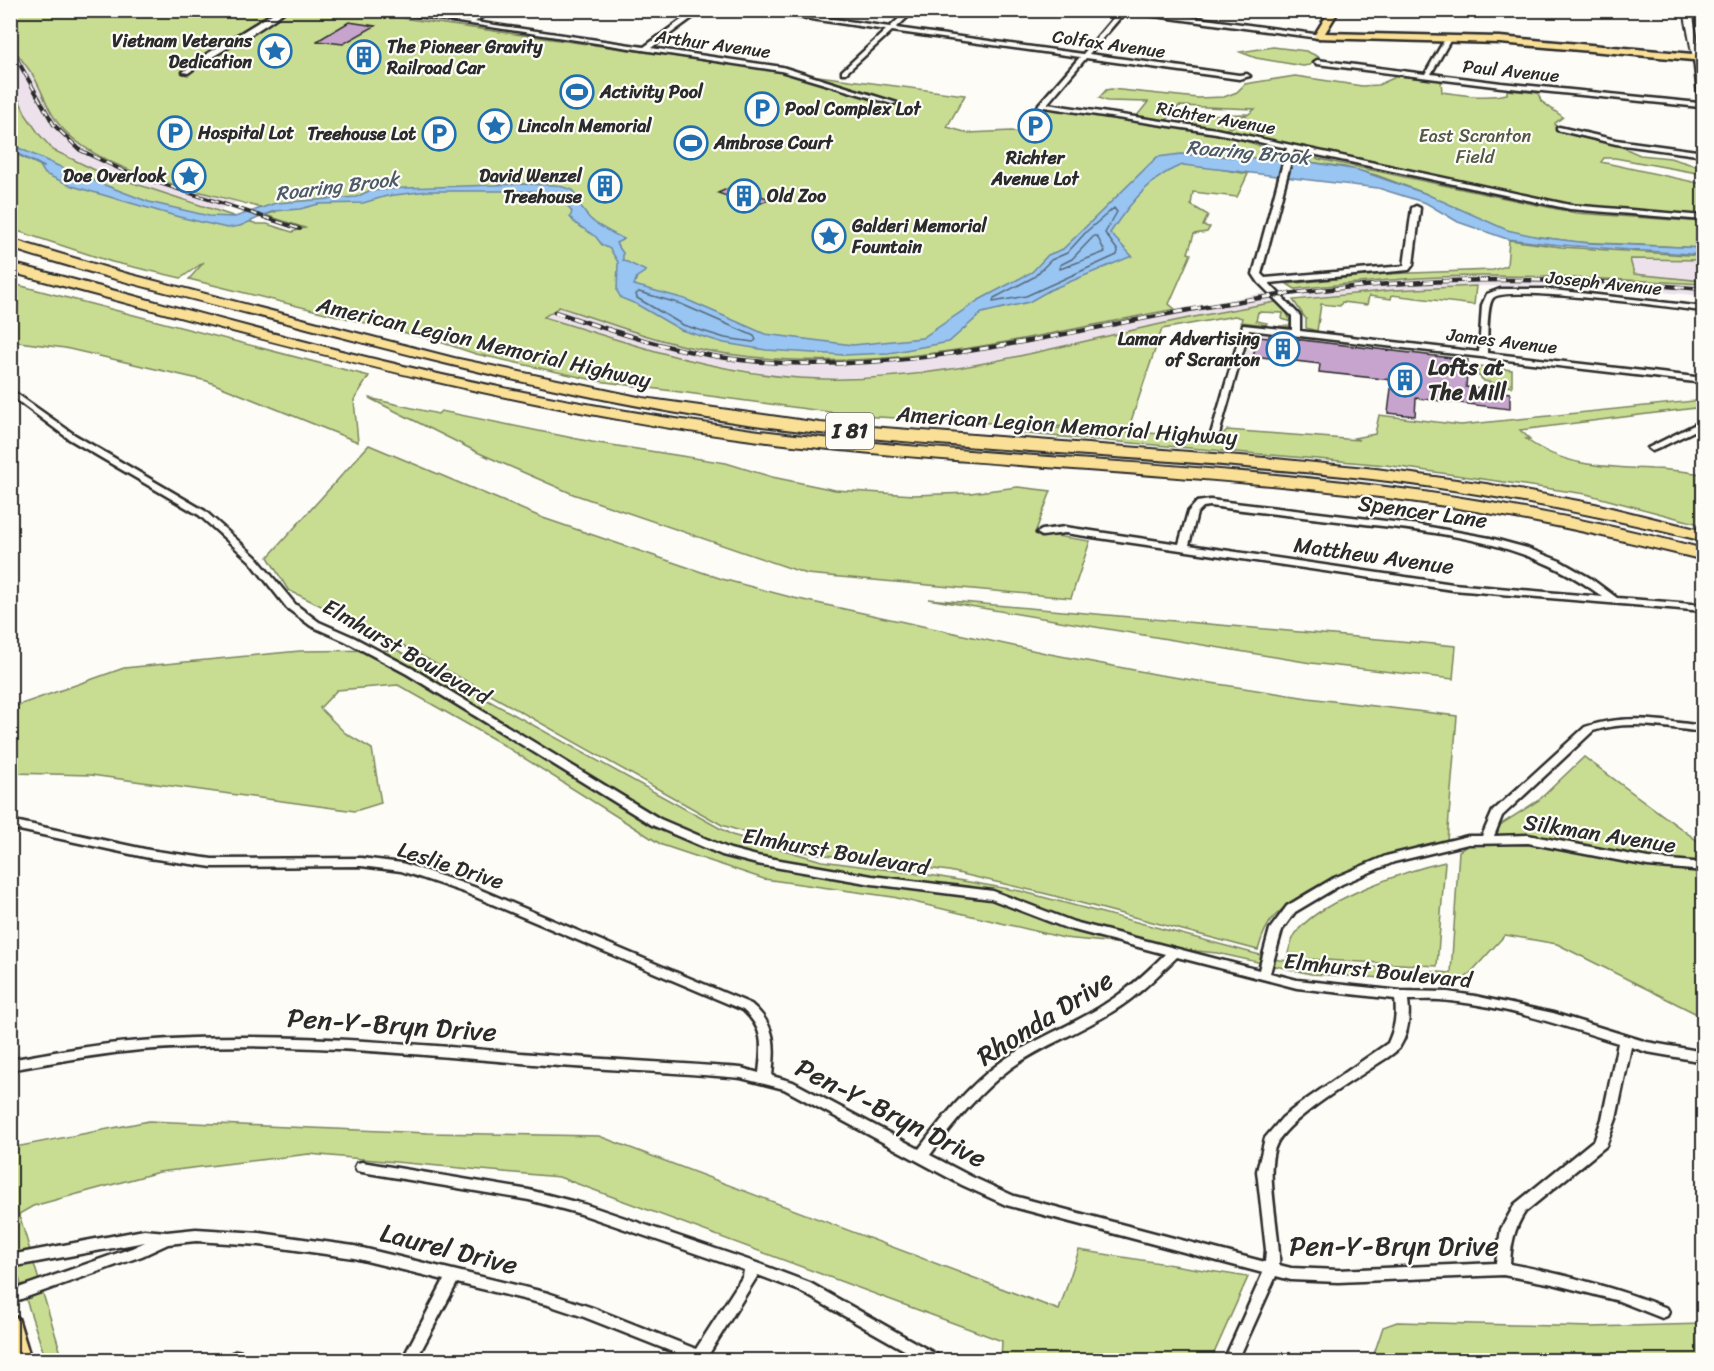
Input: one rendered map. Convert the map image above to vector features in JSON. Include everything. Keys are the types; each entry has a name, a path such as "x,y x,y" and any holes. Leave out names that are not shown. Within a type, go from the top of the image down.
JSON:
{"highway":[{"name":"American Legion Memorial Highway","path":"10,243 91,268 450,361 640,403 835,429 1284,465 1400,477 1554,501 1704,536"},
{"name":"American Legion Memorial Highway","path":"10,267 419,374 517,396 637,418 863,448 1300,483 1400,494 1543,518 1704,555"}],"main road":[{"path":"1319,36 1335,10"},
{"path":"1319,36 1506,40 1700,58"},
{"path":"10,1324 19,1360"}],"street":[{"path":"186,72 211,53 267,23 283,10"},
{"name":"Arthur Avenue","path":"382,10 782,69 894,103"},
{"path":"469,23 489,10"},
{"path":"645,49 699,10"},
{"name":"Colfax Avenue","path":"753,10 1239,77 1247,76"},
{"path":"844,72 912,10"},
{"path":"1494,10 1504,12"},
{"path":"1688,10 1700,58 1704,116"},
{"path":"1037,117 1041,105 1124,11 1319,36"},
{"path":"1427,76 1448,39"},
{"name":"Paul Avenue","path":"1317,62 1703,105"},
{"name":"Richter Avenue","path":"1041,105 1192,127 1569,207 1704,218"},
{"path":"1559,129 1599,139 1704,154"},
{"path":"1291,147 1257,274 1296,316 1296,333"},
{"path":"1262,281 1406,268 1409,265 1416,208"},
{"name":"Joseph Avenue","path":"1483,356 1486,305 1490,296 1500,291 1544,291 1704,309"},
{"name":"James Avenue","path":"1215,434 1246,327 1704,381"},
{"name":"Elmhurst Boulevard","path":"10,391 72,437 202,513 253,559 291,606 315,624 411,672 656,822 726,852 757,860 872,880 993,895 1070,926 1297,984 1401,995 1448,996 1507,1006 1553,1017 1625,1042 1704,1058"},
{"path":"1652,448 1704,422"},
{"name":"Spencer Lane","path":"1183,548 1193,512 1200,504 1210,503 1450,531 1501,543 1547,560 1596,584 1616,601"},
{"name":"Matthew Avenue","path":"1041,533 1065,530 1454,587 1704,608"},
{"path":"1487,838 1497,814 1578,736 1602,724 1631,721 1704,729"},
{"name":"Leslie Drive","path":"10,824 182,859 221,863 361,862 402,867 470,890 747,1007 761,1019 768,1038 765,1077"},
{"name":"Silkman Avenue","path":"1263,976 1276,929 1282,918 1305,899 1338,881 1390,860 1468,840 1487,838 1543,841 1637,860 1704,867"},
{"name":"Rhonda Drive","path":"921,1156 971,1095 1004,1066 1030,1049 1109,1008 1138,987 1175,952"},
{"path":"1231,1360 1272,1269 1273,1250 1264,1171 1270,1142 1282,1126 1302,1110 1393,1046 1401,1029 1403,1012 1401,995"},
{"name":"Pen-Y-Bryn Drive","path":"10,1065 142,1045 255,1041 450,1051 765,1077 788,1085 1011,1201 1291,1274 1338,1276 1503,1269 1553,1278 1621,1296 1662,1312"},
{"path":"1503,1269 1506,1233 1511,1220 1520,1209 1592,1150 1605,1134 1625,1042"},
{"path":"362,1167 529,1195 582,1209 752,1266 805,1287 934,1360"},
{"name":"Laurel Drive","path":"167,1238 196,1235 260,1239 354,1252 548,1299 588,1312 704,1359"},
{"path":"10,1261 144,1236 167,1238"},
{"path":"10,1296 137,1252 167,1238"},
{"path":"704,1359 750,1277 752,1266"},
{"path":"410,1360 453,1276"},
{"path":"237,1357 253,1360"}],"shaded area":[{"path":"10,40 33,76 61,128 73,139 98,155 131,170 237,202 216,211 97,171 52,150 26,115 11,79"},
{"path":"1630,258 1703,260 1703,281 1634,274"},
{"path":"1489,276 1703,285 1704,296 1607,287 1549,285 1438,287 1303,298 1295,289 1418,278"},
{"path":"1264,293 1276,302 1158,324 990,364 911,375 847,378 798,378 671,357 543,317 559,307 689,347 896,359 984,346"},
{"path":"1248,328 1315,335 1312,363 1242,356"}],"green space":[{"path":"11,11 352,11 965,95 947,127 968,133 1012,131 1019,134 1031,117 1049,109 1213,133 1270,150 1282,160 1218,156 1226,148 1215,156 1213,168 1248,174 1237,197 1193,192 1191,205 1208,215 1203,226 1210,227 1207,232 1194,234 1188,253 1191,254 1169,304 1175,309 994,344 933,353 873,359 812,361 751,357 689,347 640,334 559,307 544,317 702,363 766,375 799,378 890,377 979,364 1276,302 1286,311 1291,322 1282,319 1283,313 1258,312 1256,321 1267,323 1266,325 1241,322 1242,318 1235,316 1162,329 1128,430 859,416 598,381 476,354 434,340 189,279 204,262 181,278 112,262 11,229 10,79 26,115 53,150 97,171 257,224 267,224 292,232 305,228 265,215 275,212 134,172 82,146 58,123 34,77 14,48 10,35"},
{"path":"1273,47 1306,51 1319,57 1310,65 1303,66 1256,58 1240,52"},
{"name":"East Scranton Field","path":"1295,76 1362,86 1378,85 1398,76 1441,80 1442,92 1475,96 1507,94 1507,90 1538,93 1541,101 1563,117 1555,123 1556,129 1608,141 1640,155 1670,158 1703,168 1703,174 1615,158 1604,158 1601,162 1703,184 1703,216 1616,212 1558,204 1387,164 1227,131 1255,109 1179,106 1165,122 1136,117 1148,102 1107,101 1099,98 1106,90 1111,89 1198,98 1224,97 1237,92 1245,84"},
{"path":"1246,114 1225,130 1191,124 1198,115"},
{"path":"1314,158 1576,213 1703,222 1703,248 1577,242 1517,234 1477,219 1424,193 1376,175 1344,167 1303,161"},
{"path":"1509,240 1561,247 1703,256 1703,260 1630,259 1634,274 1703,281 1703,284 1570,277 1466,276 1295,289 1287,284 1384,274 1493,270 1507,266"},
{"path":"10,283 369,376 354,400 358,442 207,381 65,348 11,341"},
{"path":"1476,286 1474,305 1392,295 1391,299 1369,296 1367,305 1342,302 1340,306 1321,304 1317,331 1306,328 1306,319 1293,300 1394,290"},
{"path":"1479,366 1512,370 1512,387 1484,381 1477,374"},
{"path":"369,398 438,414 441,411 592,442 726,463 772,477 835,490 914,495 970,493 1018,487 1051,491 1035,533 1090,541 1071,598 807,574 573,494 479,453"},
{"path":"1703,400 1703,407 1520,430 1530,439 1526,439 1540,448 1586,464 1703,474 1703,525 1586,494 1386,465 1017,433 1016,426 1220,437 1227,430 1359,440 1354,438 1375,434 1379,415 1461,425"},
{"path":"369,445 543,518 722,579 794,598 1050,654 1160,675 1308,698 1457,716 1447,841 1379,860 1309,890 1274,917 1264,933 1258,950 1047,894 949,871 803,852 722,825 402,645 288,590 268,557"},
{"path":"928,599 1456,646 1453,679 1311,663"},
{"path":"397,650 732,835 822,861 935,876 1020,891 1279,960 1451,973 1459,851 1539,800 1584,757 1703,845 1703,1017 1557,944 1505,935 1464,980 1311,974 1217,953 1064,938 893,897 764,879 662,845 497,741 398,685 337,690 320,708 345,733 372,749 381,803 355,811 91,775 11,773 10,708 124,668 300,651"},
{"path":"1445,862 1437,966 1287,958 1291,943 1299,929 1327,907 1368,887"},
{"path":"149,1121 428,1133 599,1136 1059,1310 1079,1250 1248,1277 1211,1360 1001,1360 1002,1341 559,1177 309,1154 159,1172 33,1206 19,1214 63,1360 46,1360 11,1254 10,1148"},
{"path":"1397,1322 1592,1327 1703,1324 1703,1360 1372,1360 1383,1327"}],"water":[{"path":"10,144 76,174 149,202 209,216 235,217 276,203 356,197 369,191 524,184 556,185 573,190 582,209 592,220 624,239 616,243 623,253 623,260 646,271 637,277 634,285 685,299 765,334 853,345 922,338 979,300 1032,272 1048,255 1063,249 1157,157 1181,154 1303,161 1358,170 1424,193 1507,230 1539,237 1588,243 1703,248 1703,255 1507,239 1458,222 1426,203 1378,188 1183,165 1172,169 1151,184 1133,202 1110,233 1132,256 1050,290 1029,302 982,313 949,342 889,353 844,355 766,350 724,343 681,330 621,298 617,291 618,262 610,249 575,223 570,217 572,212 568,207 571,205 569,202 559,203 536,191 428,191 387,196 363,203 319,204 300,209 274,211 240,226 227,228 179,217 72,186 45,174 39,164 11,151"}],"building":[{"path":"349,22 375,26 343,44 317,41"},
{"name":"Old Zoo","path":"736,185 770,199 755,206 718,193"},
{"name":"Lofts at The Mill","path":"1269,336 1468,360 1466,387 1510,393 1510,409 1416,398 1415,416 1388,413 1392,380 1319,372 1320,364 1253,356 1258,337 1269,338"}],"waterway":[{"name":"Roaring Brook","path":"10,151 44,167"}],"railway":[{"path":"10,47 54,125 80,150 126,172 300,229"},
{"path":"555,312 670,347 717,357 809,364 875,362 942,355 1206,307 1327,289 1488,280 1596,282 1704,289"}],"place":[{"name":"Vietnam Veterans Dedication","path":"275,51"},
{"name":"The Pioneer Gravity Railroad Car","path":"364,57"},
{"name":"Activity Pool","path":"577,92"},
{"name":"Pool Complex Lot","path":"762,109"},
{"name":"Lincoln Memorial","path":"495,126"},
{"name":"Richter Avenue Lot","path":"1035,126"},
{"name":"Hospital Lot","path":"175,133"},
{"name":"Treehouse Lot","path":"439,134"},
{"name":"Ambrose Court","path":"691,143"},
{"name":"Doe Overlook","path":"189,176"},
{"name":"David Wenzel Treehouse","path":"605,186"},
{"name":"Old Zoo","path":"744,196"},
{"name":"Galderi Memorial Fountain","path":"829,236"},
{"name":"Lamar Advertising of Scranton","path":"1283,349"},
{"name":"Lofts at The Mill","path":"1405,380"}]}
